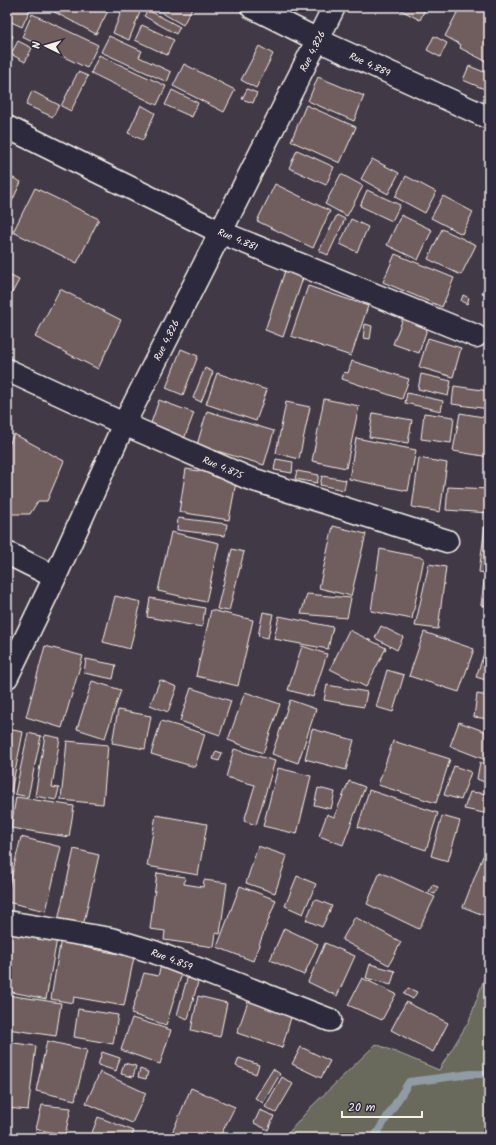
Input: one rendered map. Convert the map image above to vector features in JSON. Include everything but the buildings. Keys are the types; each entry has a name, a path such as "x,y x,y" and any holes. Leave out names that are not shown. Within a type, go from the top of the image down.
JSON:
{"street":[{"name":"Rue 4.889","path":"252,7 318,40 489,118"},
{"name":"Rue 4.826","path":"7,677 56,577 124,424 334,7"},
{"name":"Rue 4.881","path":"7,127 220,232 476,336"},
{"name":"Rue 4.875","path":"7,370 124,424 248,478 447,541"},
{"path":"7,553 56,577"},
{"name":"Rue 4.859","path":"7,922 57,929 118,941 154,952 330,1020"}],"green space":[{"path":"489,965 489,1138 284,1138 311,1107 376,1044 439,1070 469,1021"}],"waterway":[{"path":"374,1138 409,1082 471,1074 489,1074"}]}
